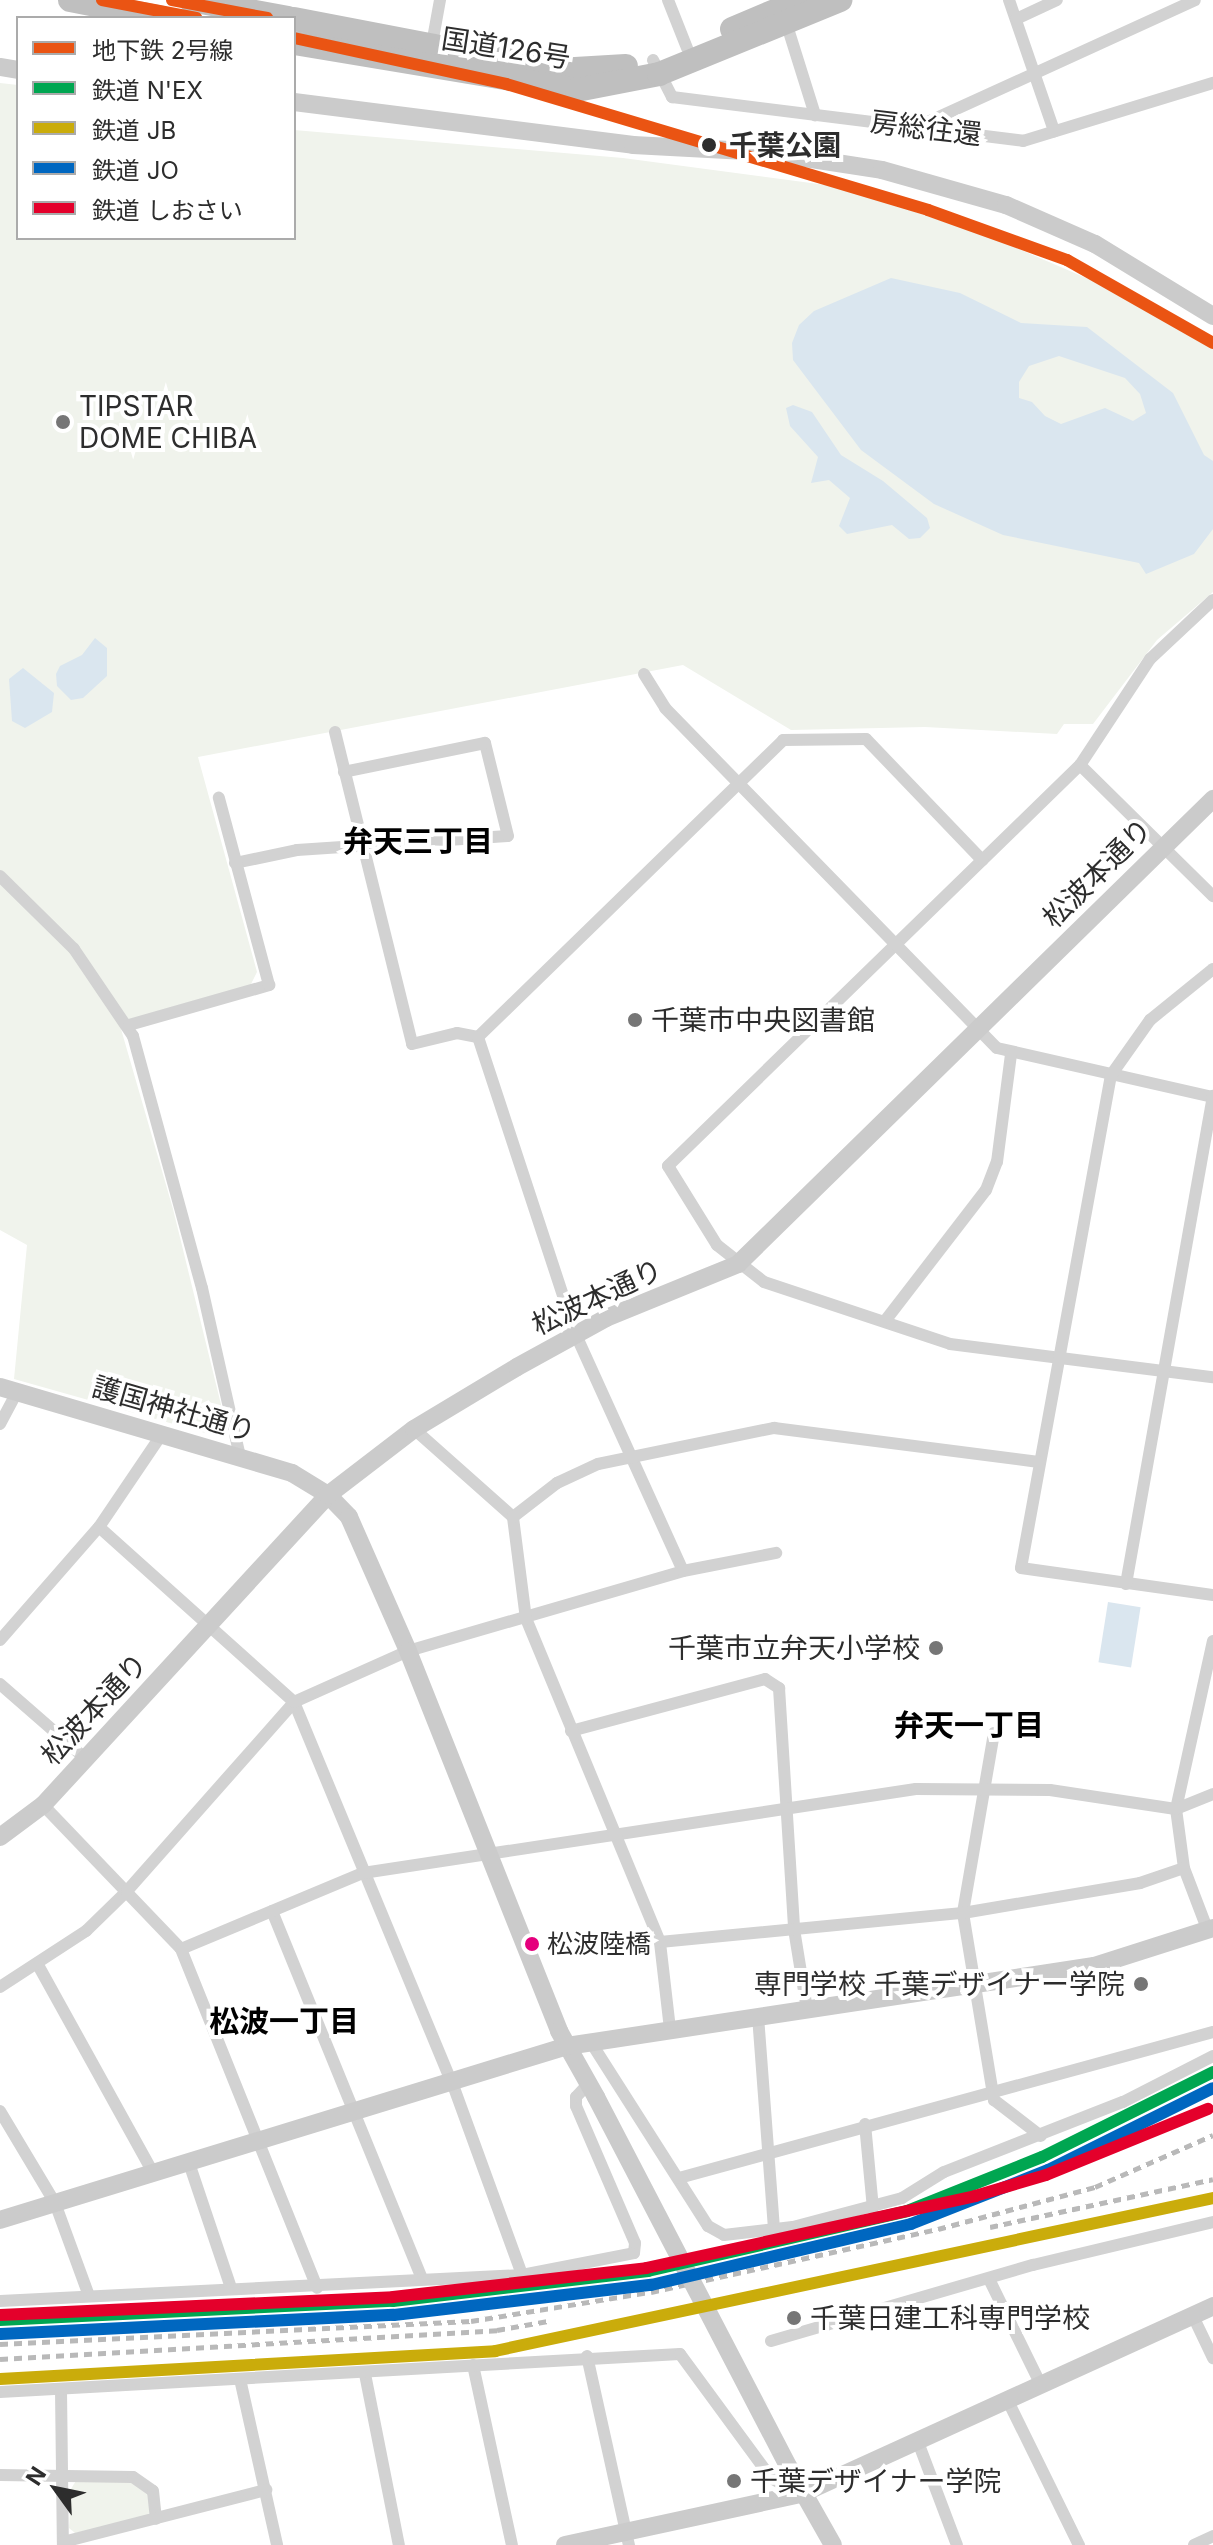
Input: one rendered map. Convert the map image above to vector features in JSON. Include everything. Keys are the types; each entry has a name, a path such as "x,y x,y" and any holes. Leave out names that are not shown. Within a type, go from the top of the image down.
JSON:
{"highway":[{"path":"70,0 153,16"},
{"path":"190,0 215,8 273,16"},
{"name":"国道126号","path":"296,19 558,70 614,69 656,67 687,48 787,8 840,0"},
{"name":"国道126号","path":"296,43 577,90 656,67 787,8"}],"street":[{"path":"432,44 440,0"},
{"path":"668,0 687,48"},
{"path":"1009,0 1054,131"},
{"path":"1016,19 1057,0"},
{"path":"919,126 1195,0"},
{"path":"787,8 815,115"},
{"name":"房総往還","path":"656,67 672,97 1023,141 1213,83"},
{"path":"296,102 579,139 766,152 882,170 1006,205 1095,244 1213,316"},
{"path":"1213,600 1150,659 1080,765 668,1166 717,1245 764,1282 950,1344 1057,1360 1213,1377"},
{"path":"644,674 665,708 997,1048 1011,1054 1213,1097 1126,1584"},
{"path":"335,732 412,1044 457,1033 478,1037"},
{"path":"478,1037 783,740 866,739 982,860"},
{"path":"235,863 297,850 508,836 485,743 344,772"},
{"path":"1080,765 1213,896"},
{"path":"129,1025 269,985 219,798"},
{"name":"松波本通り","path":"0,1837 43,1805 328,1495 414,1429 576,1335 738,1264 1213,799"},
{"path":"0,876 74,949 129,1025 202,1288 240,1457"},
{"path":"1213,969 1150,1020 1111,1075 1021,1568 1213,1595"},
{"path":"478,1037 576,1335 683,1571"},
{"path":"885,1321 986,1190 997,1162 1011,1054"},
{"path":"0,1424 8,1390"},
{"name":"護国神社通り","path":"8,1390 240,1457 303,1478 328,1495"},
{"path":"513,1517 557,1483 631,1454 774,1428 1039,1462"},
{"path":"414,1429 513,1517 526,1619 613,1835 660,1942 670,2029"},
{"path":"0,1640 99,1527 162,1434"},
{"path":"328,1495 359,1536 408,1651 485,1854 567,2046 801,2494 833,2545"},
{"path":"99,1527 294,1702 453,2085 522,2275"},
{"path":"0,1987 86,1931 127,1891 294,1702 408,1651 683,1571 776,1553"},
{"path":"0,2220 354,2111 453,2085 567,2046 1094,1966 1210,1929 1184,1868 1176,1809 1213,1641"},
{"path":"571,1731 765,1679 779,1688 784,1809 794,1929 807,2009"},
{"path":"0,1684 86,1759"},
{"path":"994,1733 963,1913 994,2100 1041,2136"},
{"path":"181,1949 363,1873 916,1789 985,1787 1050,1790 1176,1809 1213,1794"},
{"path":"43,1805 181,1949 317,2288"},
{"path":"660,1942 963,1913 1140,1883 1184,1868"},
{"path":"272,1911 422,2278"},
{"path":"38,1965 154,2174"},
{"path":"758,2016 774,2227"},
{"path":"679,2178 865,2124 1213,2032"},
{"path":"592,2044 708,2226 724,2235 873,2208 902,2198 944,2172 1041,2136 1213,2056"},
{"path":"0,2301 231,2288 317,2288 422,2278 522,2275 634,2253 635,2243 576,2106 576,2097 592,2091"},
{"path":"0,2111 55,2203 89,2296"},
{"path":"865,2124 873,2208"},
{"path":"189,2163 231,2288"},
{"path":"771,2341 989,2279 1213,2222"},
{"path":"989,2279 1041,2385"},
{"path":"565,2545 628,2538 801,2494 1213,2306"},
{"path":"1192,2314 1213,2358"},
{"path":"0,2392 365,2374 587,2356 680,2354 771,2478 801,2494"},
{"path":"587,2356 628,2538"},
{"path":"473,2365 512,2545"},
{"path":"365,2374 399,2545"},
{"path":"240,2379 277,2545"},
{"path":"61,2390 66,2476 63,2544 266,2490"},
{"path":"1008,2401 1079,2545"},
{"path":"918,2442 957,2545"},
{"path":"0,2475 112,2474 145,2482 153,2491 156,2519"},
{"path":"1194,2545 1213,2536"}],"shaded area":[{"name":"千葉公園","path":"0,83 16,85 16,240 296,240 296,130 623,158 841,187 998,240 1114,290 1213,348 1213,592 1157,640 1093,724 1064,724 1057,734 925,727 791,730 683,665 198,757 257,972 250,986 121,1029 173,1209 228,1433 223,1438 14,1379 27,1245 0,1230"},
{"path":"891,278 960,293 1021,323 1087,327 1173,393 1204,455 1213,461 1213,529 1194,554 1146,574 1139,563 1003,535 934,504 861,450 793,360 792,343 799,325 814,311","holes":["1059,356 1125,378 1140,394 1146,413 1133,421 1105,408 1061,424 1045,416 1032,402 1019,398 1019,382 1029,366"]},
{"path":"793,405 812,412 841,455 883,481 927,518 930,528 920,538 909,539 892,525 847,534 839,526 850,498 829,480 811,483 818,457 790,426 786,408"},
{"path":"95,638 107,648 107,676 83,698 71,700 57,686 56,674 60,666 82,655"},
{"path":"23,668 54,693 52,712 25,728 12,721 9,679"},
{"path":"1108,1602 1141,1607 1131,1667 1098,1662"},
{"path":"77,2479 129,2479 150,2493 150,2512 144,2519 75,2533 69,2528 71,2489"}],"railway":[{"path":"0,2344 471,2321 651,2292 938,2229 1095,2187 1213,2135"},
{"path":"990,2227 1213,2179"},
{"path":"0,2359 497,2330 548,2321"}],"metro line":[{"name":"2号線","path":"102,0 186,16"},
{"name":"2号線","path":"172,0 256,16"},
{"name":"2号線","path":"296,38 506,84 928,210 1067,260 1213,343"}],"rail line":[{"name":"N'EX","path":"0,2320 393,2301 648,2271 907,2211 1042,2157 1213,2072"},
{"name":"JO","path":"1,2334 394,2315 651,2285 911,2224 1048,2170 1213,2088"},
{"name":"しおさい","path":"0,2315 393,2297 646,2268 975,2196 1046,2175 1208,2109"},
{"name":"JB","path":"0,2379 495,2351 1213,2198"}],"place":[{"name":"千葉公園","path":"709,145"},
{"name":"TIPSTAR DOME CHIBA","path":"63,422"},
{"name":"千葉市中央図書館","path":"635,1020"},
{"name":"千葉市立弁天小学校","path":"936,1648"},
{"name":"松波陸橋","path":"532,1944"},
{"name":"専門学校 千葉デザイナー学院","path":"1141,1984"},
{"name":"千葉日建工科専門学校","path":"794,2318"},
{"name":"千葉デザイナー学院","path":"734,2481"}],"district":[{"name":"弁天三丁目","path":"418,841"},
{"name":"弁天一丁目","path":"969,1725"},
{"name":"松波一丁目","path":"284,2021"}]}
